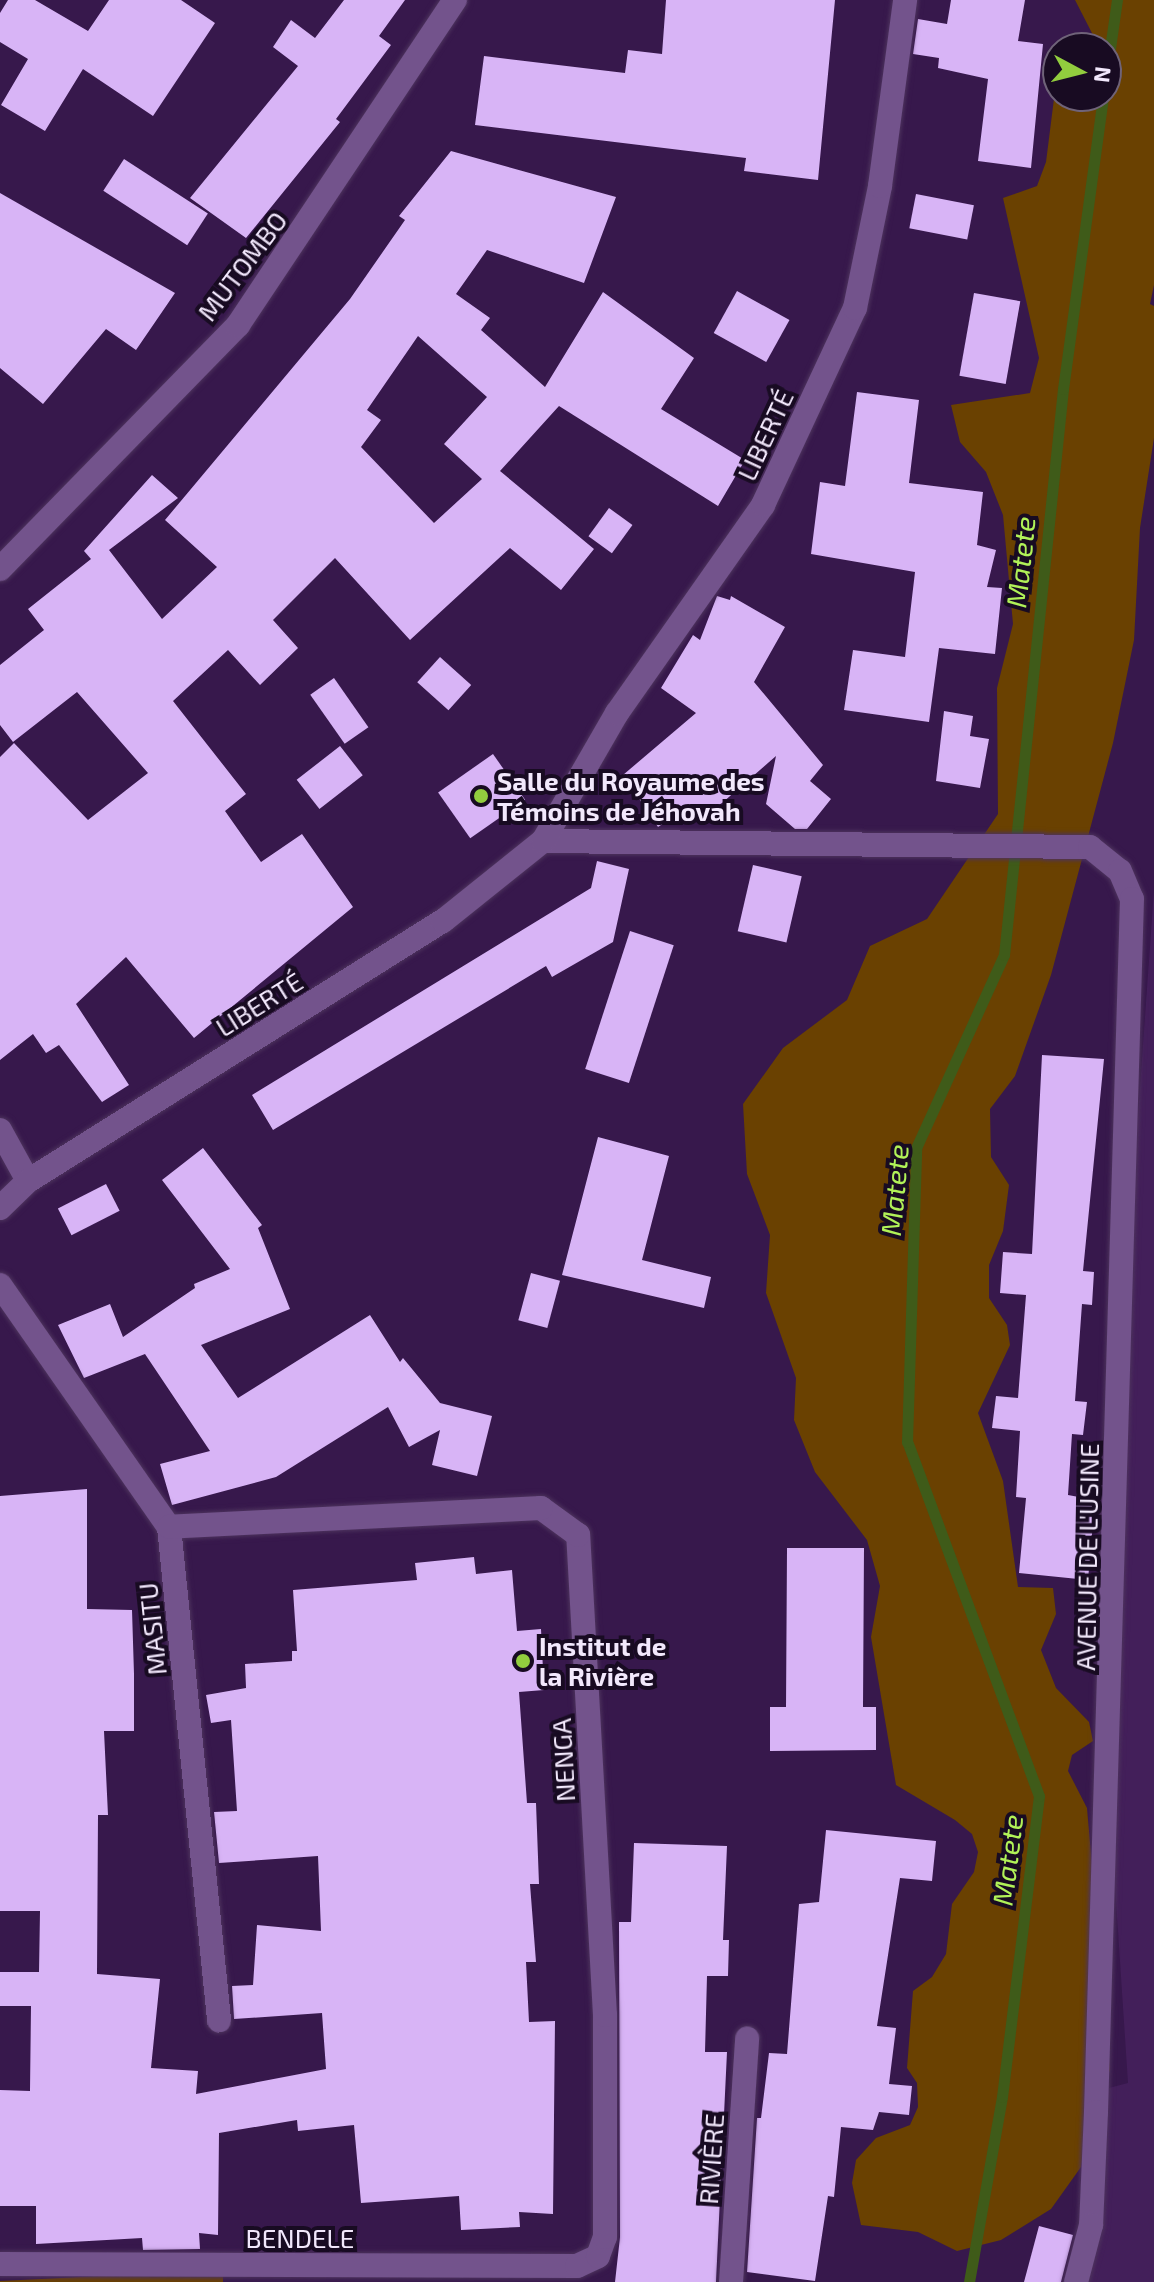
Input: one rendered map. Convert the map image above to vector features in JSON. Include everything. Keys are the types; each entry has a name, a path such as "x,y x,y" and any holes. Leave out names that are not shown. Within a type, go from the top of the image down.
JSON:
{"street":[{"name":"MUTOMBO","path":"0,569 238,325 455,0"},
{"name":"LIBERTÉ","path":"0,1208 28,1181 443,921 543,841 617,713 763,505 855,308 880,186 905,0"},
{"name":"AVENUE DE L'USINE","path":"543,841 1090,847 1120,871 1132,899 1096,2112 1091,2225 1076,2282"},
{"path":"0,1130 28,1181"},
{"name":"MASITU","path":"0,1285 169,1527 219,2020"},
{"name":"NENGA","path":"169,1527 541,1508 578,1535 605,2015 605,2237 598,2256"},
{"name":"RIVIÈRE","path":"731,2282 747,2039"},
{"name":"BENDELE","path":"0,2264 232,2274 577,2266 598,2256"}],"shaded area":[{"path":"1075,0 1154,0 1154,285 1150,304 1154,306 1154,438 1140,528 1134,640 1113,743 1051,975 1015,1076 990,1109 991,1157 1009,1185 1003,1231 989,1265 989,1298 1007,1325 1010,1345 978,1413 1003,1481 1018,1587 1053,1588 1056,1614 1041,1650 1056,1688 1089,1722 1093,1741 1072,1755 1068,1771 1087,1808 1110,2070 1090,2118 1081,2167 1051,2209 1001,2240 957,2251 918,2232 861,2225 852,2183 856,2160 876,2138 910,2125 918,2107 917,2083 907,2068 913,1991 932,1977 946,1954 952,1904 974,1872 978,1852 972,1834 955,1820 896,1785 871,1637 880,1586 867,1540 815,1472 794,1420 796,1378 766,1293 770,1235 747,1174 743,1104 783,1048 847,1000 870,946 927,919 998,814 997,688 1013,624 1003,515 986,472 960,442 951,405 1030,393 1039,358 1003,198 1037,186 1046,162 1052,112 1122,112 1122,32 1091,32"},
{"path":"1154,890 1154,2282 1079,2282 1091,2239 1080,2185 1092,2129 1109,2088 1128,2083 1107,1764 1116,1426"},
{"path":"223,2270 223,2282 0,2282 0,2281"}],"building":[{"path":"8,0 35,0 88,31 109,0 181,0 215,23 153,116 83,69 45,131 1,105 28,59 0,42 0,13"},
{"path":"344,0 405,0 379,36 391,45 336,119 340,122 246,238 190,198 298,66 273,47 291,20 315,38"},
{"path":"666,0 835,0 818,180 744,171 746,158 475,125 484,56 625,73 628,50 662,54"},
{"path":"951,0 1025,0 1018,41 1042,44 1031,168 978,161 988,79 938,68 939,58 913,54 918,19 947,24"},
{"path":"451,151 616,197 584,283 487,250 456,294 490,318 481,330 545,387 603,292 694,358 661,409 745,460 718,506 559,406 500,471 594,549 561,590 510,548 410,640 335,558 273,620 298,648 260,685 228,650 173,701 246,794 225,811 261,862 302,834 353,907 194,1038 126,957 76,1004 129,1085 102,1102 59,1045 46,1053 33,1034 0,1060 0,757 14,743 88,820 148,773 77,692 13,742 0,725 0,665 44,630 28,609 91,559 84,551 152,475 178,498 109,550 162,619 217,567 165,520 350,299 405,220 399,216","holes":["418,336 487,397 444,444 482,479 434,523 361,447 381,420 367,410"]},
{"path":"124,159 208,213 187,245 103,191"},
{"path":"0,193 175,293 136,350 106,329 43,404 0,368"},
{"path":"916,194 974,205 967,240 909,228"},
{"path":"737,291 789,320 766,362 714,333"},
{"path":"974,293 1020,301 1006,384 959,376"},
{"path":"857,392 919,400 909,483 983,492 977,545 996,550 987,587 1002,588 995,654 939,648 929,722 844,710 853,650 905,657 915,572 811,554 820,482 845,486"},
{"path":"609,508 632,525 612,553 588,536"},
{"path":"717,596 730,600 731,596 785,627 754,682 823,765 810,781 831,799 807,829 795,829 766,804 776,756 722,803 698,817 690,806 658,827 623,775 696,713 661,688 693,635 700,640"},
{"path":"440,657 471,685 448,710 417,682"},
{"path":"334,678 368,727 345,744 310,695"},
{"path":"944,711 973,716 970,736 989,739 980,788 936,781"},
{"path":"340,746 363,775 319,809 297,780"},
{"name":"Salle du Royaume des Témoins de Jéhovah","path":"493,754 525,800 470,838 438,792"},
{"path":"597,861 629,869 613,942 552,977 546,966 273,1130 252,1095 591,888"},
{"path":"753,865 802,876 786,943 738,931"},
{"path":"630,931 674,945 629,1083 585,1069"},
{"path":"1042,1055 1104,1059 1083,1271 1094,1272 1092,1305 1082,1304 1075,1401 1087,1402 1083,1435 1072,1434 1068,1495 1095,1500 1088,1580 1019,1573 1026,1498 1016,1497 1020,1431 992,1428 996,1396 1018,1398 1026,1295 1000,1293 1003,1252 1032,1254"},
{"path":"598,1137 669,1156 642,1260 711,1277 704,1308 562,1275"},
{"path":"203,1148 262,1225 258,1228 290,1309 201,1345 238,1398 370,1315 400,1362 403,1358 440,1403 492,1416 477,1476 432,1465 440,1430 409,1447 388,1407 276,1477 172,1505 160,1464 210,1451 145,1354 84,1378 58,1325 110,1304 123,1337 195,1288 194,1284 230,1269 162,1180"},
{"path":"106,1184 120,1211 72,1235 58,1209"},
{"path":"531,1273 560,1281 547,1328 518,1320"},
{"path":"87,1489 87,1609 132,1610 134,1674 134,1731 104,1731 108,1815 98,1815 97,1974 160,1979 151,2068 198,2071 196,2094 326,2069 322,2013 234,2019 232,1986 253,1985 257,1925 321,1931 318,1856 219,1863 214,1812 237,1811 231,1720 211,1723 206,1695 246,1688 245,1664 292,1661 292,1651 297,1651 293,1590 417,1580 415,1563 474,1557 476,1574 512,1570 517,1631 541,1629 544,1690 519,1692 527,1803 536,1803 539,1884 530,1884 536,1962 526,1962 529,2022 555,2021 553,2214 519,2212 520,2227 461,2230 459,2196 361,2203 354,2125 298,2131 297,2120 219,2133 218,2235 199,2233 200,2249 143,2250 142,2238 36,2244 36,2206 0,2206 0,2090 30,2091 31,2006 0,2006 0,1972 39,1972 40,1911 0,1911 0,1496"},
{"path":"787,1548 864,1548 863,1707 876,1707 876,1750 770,1751 770,1707 786,1707"},
{"path":"826,1830 936,1841 932,1881 900,1878 877,2026 896,2028 889,2084 912,2086 909,2115 879,2112 873,2130 841,2127 834,2197 828,2196 815,2281 747,2272 757,2118 761,2118 769,2053 787,2054 799,1904 819,1902"},
{"path":"634,1843 727,1846 723,1940 729,1940 728,1976 707,1976 705,2052 727,2052 716,2282 615,2282 620,2237 619,1922 631,1922"},
{"path":"1039,2226 1073,2235 1061,2282 1024,2282"}],"waterway":[{"name":"Matete","path":"1112,32 1117,0"},
{"name":"Matete","path":"969,2282 1002,2097 1039,1796 907,1442 916,1148 1004,955 1063,389 1101,112"}],"place":[{"name":"Salle du Royaume des Témoins de Jéhovah","path":"481,796"},
{"name":"Institut de la Rivière","path":"523,1661"}]}
